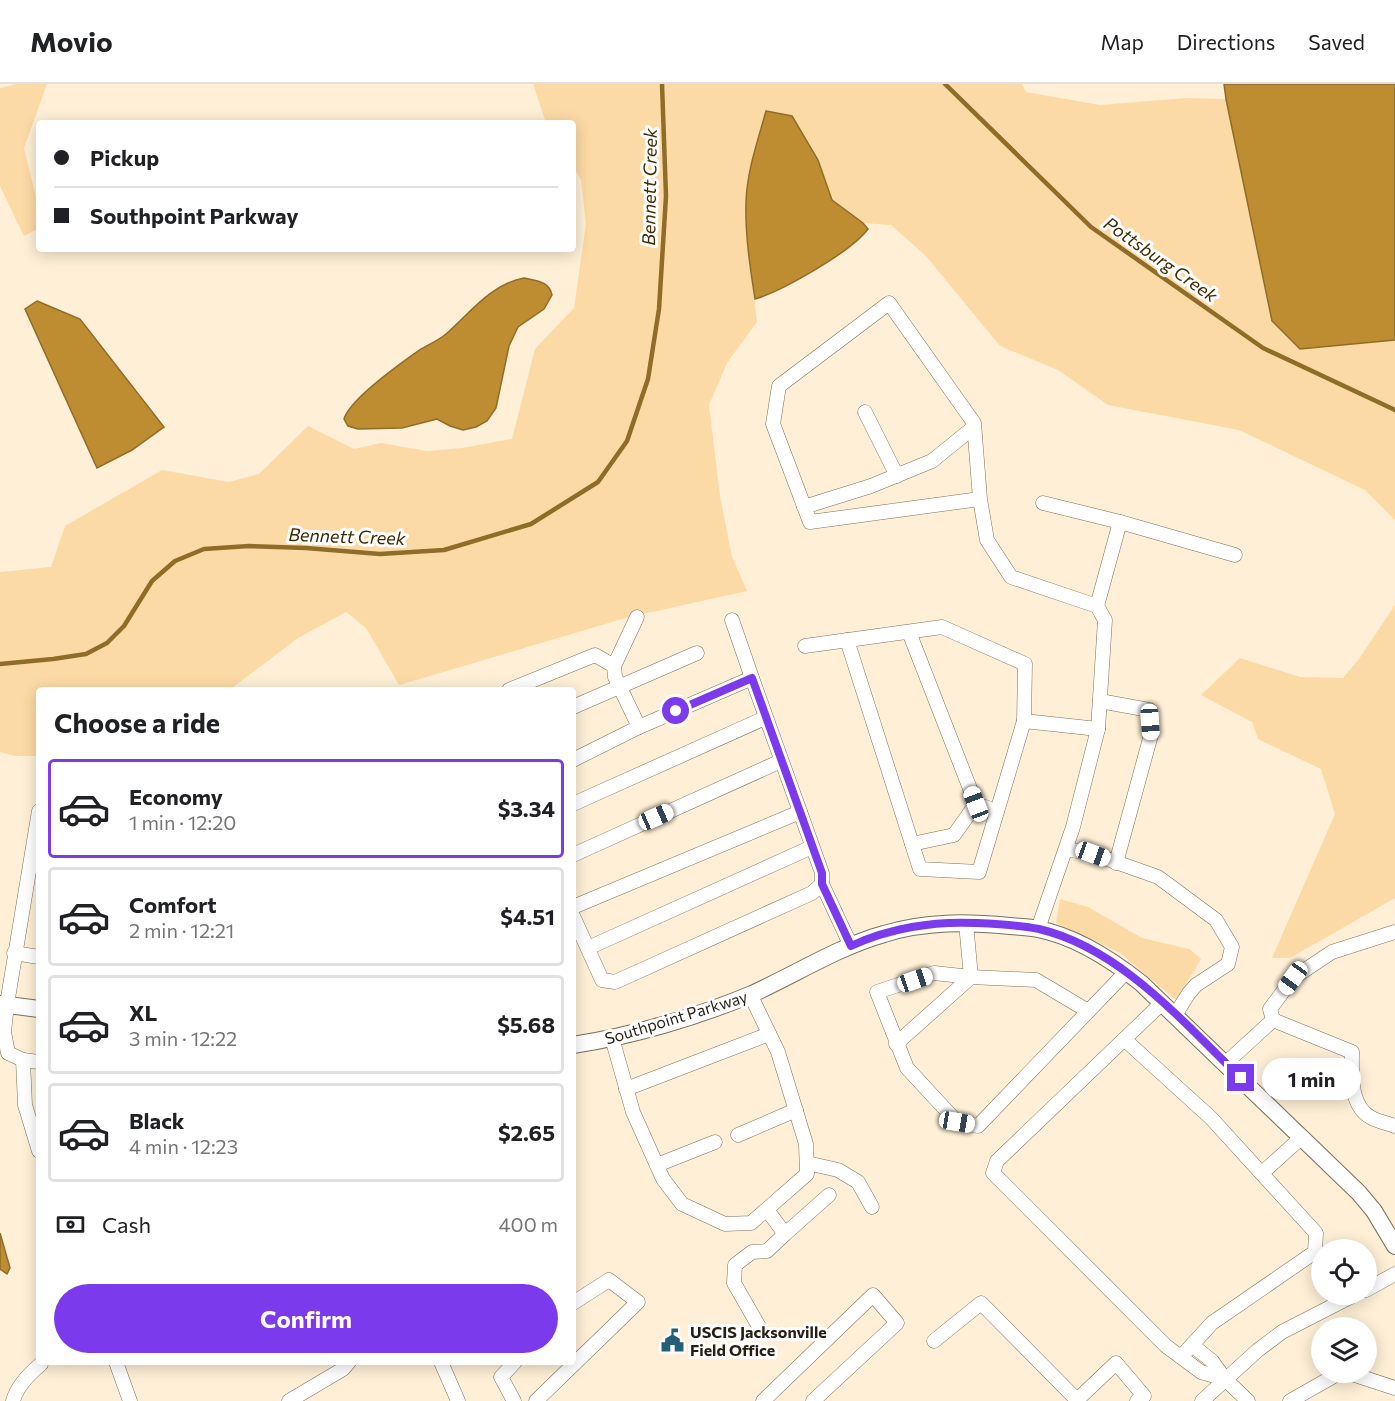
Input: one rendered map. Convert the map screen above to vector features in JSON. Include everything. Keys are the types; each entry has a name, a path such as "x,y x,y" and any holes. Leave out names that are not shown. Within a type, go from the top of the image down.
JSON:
{"main road":[{"name":"Southpoint Parkway","path":"576,1044 612,1038 677,1020 750,994 851,946 906,928 932,924 966,923 1038,929 1083,945 1127,971 1359,1193 1374,1211 1395,1246"},
{"path":"4,1004 36,1009"}],"street":[{"path":"980,499 810,522 773,424 779,386 889,303 974,423 980,499 987,540 1011,577 1097,606 1105,620 1098,729 1073,827 1038,929"},
{"path":"865,412 897,476"},
{"path":"804,507 872,486 932,461 974,427"},
{"path":"1043,503 1120,522 1234,555"},
{"path":"1097,606 1120,522"},
{"path":"637,617 614,666 615,677 639,727"},
{"path":"732,620 822,873 822,884 851,946"},
{"path":"805,646 847,640 909,632 942,627 1025,664 1024,721 979,872 920,869 847,640"},
{"path":"909,632 976,804"},
{"path":"576,706 697,653"},
{"path":"516,687 595,655 614,666"},
{"path":"576,758 639,727 752,678"},
{"path":"1100,701 1149,710 1151,735 1116,863"},
{"path":"576,803 765,718"},
{"path":"1024,721 1098,729"},
{"path":"576,854 781,761"},
{"path":"976,804 997,811"},
{"path":"912,844 954,835 976,804"},
{"path":"576,906 800,812"},
{"path":"36,828 4,1004 4,1032 8,1053 23,1060 36,1062"},
{"path":"588,948 812,847"},
{"path":"1066,849 1093,854 1158,877 1216,920 1232,947 1228,964 1196,985 1188,993 1175,1015"},
{"path":"576,922 602,980 615,982 812,893 822,884"},
{"path":"966,923 971,977"},
{"path":"1273,1020 1270,1009 1293,978 1332,952 1395,932"},
{"path":"14,953 36,957"},
{"path":"1088,1011 1036,980 934,973 877,992 907,1068 957,1122 978,1126 1127,971"},
{"path":"896,1044 971,977"},
{"path":"612,1038 633,1112 663,1179 682,1204 724,1224 751,1223 807,1174 807,1162 806,1144 778,1052 750,994"},
{"path":"1162,1003 997,1161 993,1173 1166,1346 1201,1372 1225,1378"},
{"path":"1226,1064 1273,1020"},
{"path":"1273,1020 1352,1052 1352,1077 1357,1104 1370,1118 1395,1126"},
{"path":"626,1089 769,1034"},
{"path":"1124,1039 1211,1118 1316,1233 1315,1252 1212,1323 1181,1357"},
{"path":"23,1060 25,1105 36,1140"},
{"path":"738,1135 796,1110"},
{"path":"1262,1173 1302,1137"},
{"path":"657,1165 715,1142"},
{"path":"807,1162 838,1170 858,1182 872,1207"},
{"path":"761,1329 734,1283 735,1264 752,1252 767,1251 829,1195"},
{"path":"767,1210 785,1234"},
{"path":"1377,1284 1395,1274"},
{"path":"576,1301 609,1280 638,1302 576,1363"},
{"path":"763,1401 873,1295 897,1323 813,1401"},
{"path":"934,1341 981,1303 1076,1400 1116,1363 1143,1396 1137,1401"},
{"path":"1202,1401 1225,1378 1282,1332 1335,1305"},
{"path":"1192,1345 1212,1361 1248,1401"},
{"path":"15,1399 29,1374 40,1365"},
{"path":"117,1365 130,1401"},
{"path":"289,1401 346,1365"},
{"path":"442,1365 458,1401"},
{"path":"512,1365 501,1377 514,1401"},
{"path":"537,1401 574,1365"},
{"path":"1377,1382 1395,1388"},
{"path":"1290,1401 1322,1383"}],"shaded area":[{"path":"17,84 47,84 24,148 36,198 36,230 24,236 0,186 0,88"},
{"path":"533,84 1022,84 1026,92 1100,105 1187,98 1226,99 1272,321 1300,349 1395,340 1395,520 1365,490 1239,430 1108,405 1058,370 1000,346 926,256 891,225 863,223 832,200 818,160 766,111 756,144 746,202 748,247 757,322 727,363 709,405 720,496 732,557 747,591 629,617 399,685 366,628 346,612 298,638 233,687 36,687 36,756 15,756 0,752 0,572 51,567 65,526 162,470 229,482 259,474 308,426 354,449 381,443 427,451 462,448 512,439 535,349 574,308 586,224 581,180 576,171 576,120 545,120"},
{"path":"1224,84 1395,84 1395,340 1300,349 1272,321"},
{"path":"766,111 792,116 818,160 832,200 868,229 847,249 815,270 782,288 755,299 747,238 746,202 756,144"},
{"path":"524,278 545,284 552,295 544,309 518,327 509,346 496,408 487,421 463,430 437,419 402,428 358,429 348,426 344,419 348,411 365,392 418,351 443,336 491,293 512,281"},
{"path":"37,301 80,319 164,427 132,450 97,468 25,309"},
{"path":"1395,605 1395,898 1290,958 1272,958 1335,814 1321,769 1258,739 1252,722 1201,695 1240,658 1300,677 1343,678 1359,659"},
{"path":"1060,899 1088,907 1142,938 1189,949 1201,959 1176,1000 1120,953 1056,923"},
{"path":"0,1233 10,1268 7,1274 0,1269"}],"waterway":[{"name":"Bennett Creek","path":"0,664 86,654 107,643 124,626 152,581 175,561 204,549 249,546 380,554 444,550 531,524 598,482 627,441 648,379 659,309 666,196 662,84"},
{"name":"Pottsburg Creek","path":"945,84 1091,227 1263,348 1395,410"}],"place":[{"name":"USCIS Jacksonville Field Office","path":"672,1340"}],"route":[{"path":"676,711 752,678 822,873 822,884 851,946 883,934 932,924 958,922 1038,929 1083,945 1127,971 1241,1078"}]}
